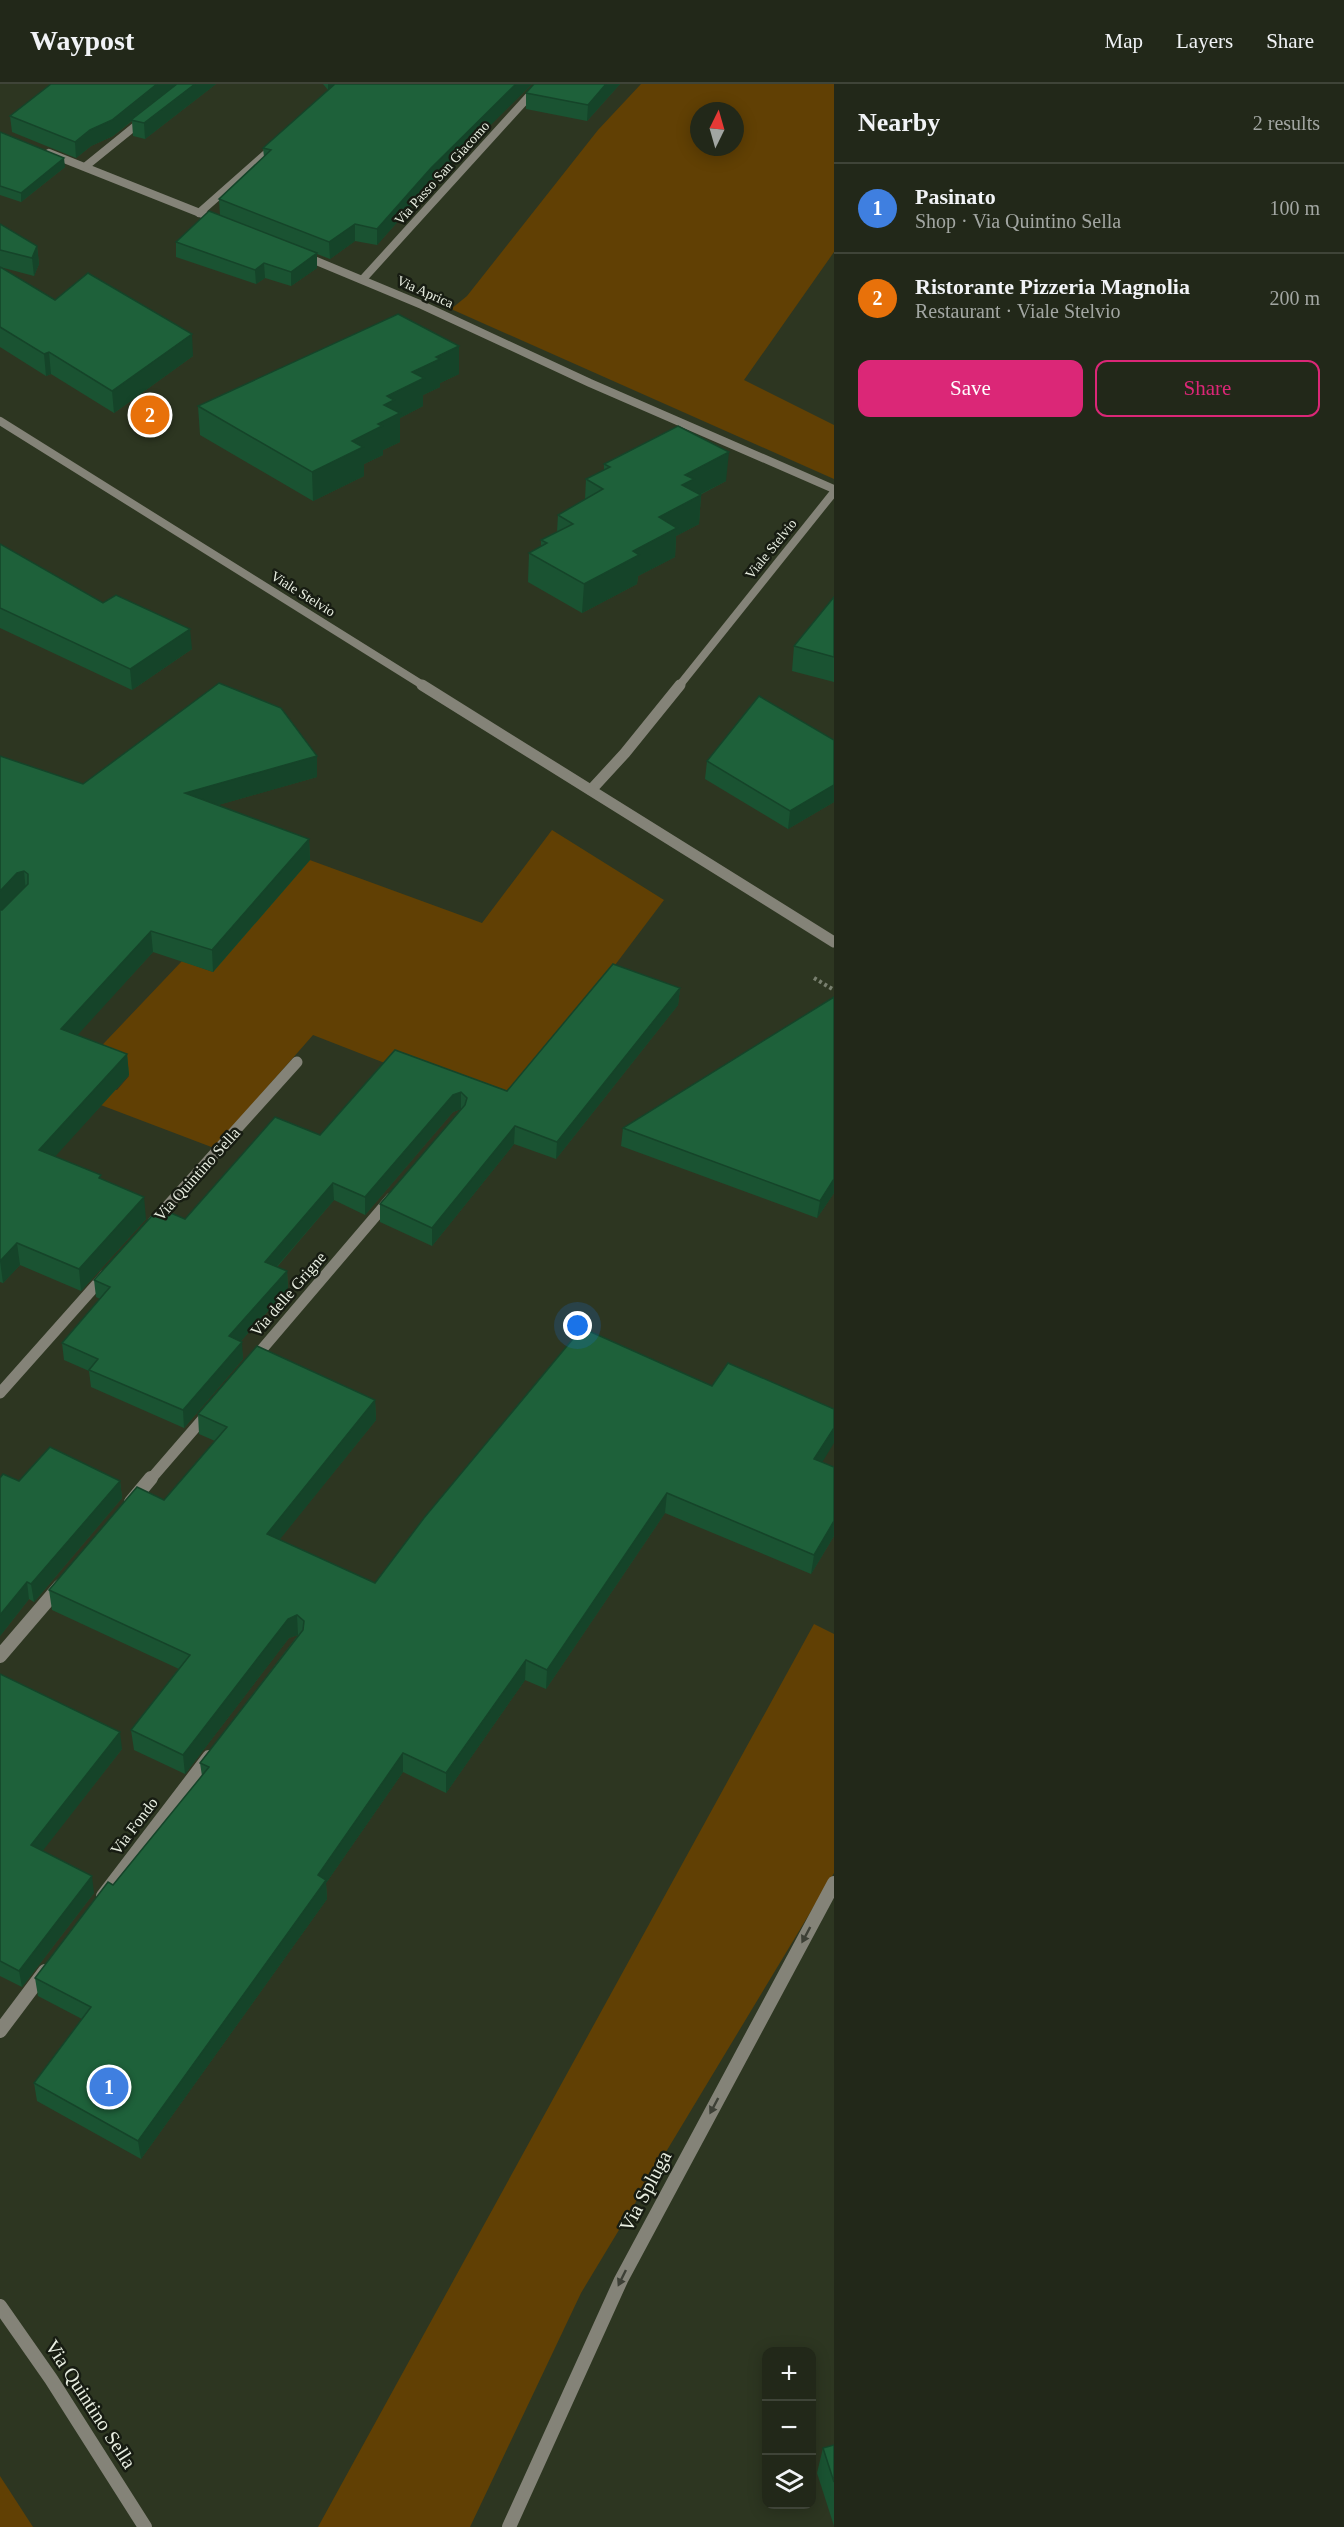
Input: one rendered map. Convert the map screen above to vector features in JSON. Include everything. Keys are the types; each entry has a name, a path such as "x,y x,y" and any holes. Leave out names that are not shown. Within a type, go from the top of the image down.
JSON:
{"street":[{"name":"Via Passo San Giacomo","path":"363,279 540,84"},
{"path":"86,166 150,114"},
{"path":"199,213 284,137"},
{"path":"43,150 232,226"},
{"name":"Via Aprica","path":"297,253 363,279 590,383 834,490"},
{"name":"Viale Stelvio","path":"0,421 834,942"},
{"name":"Viale Stelvio","path":"591,790 625,753 834,490"},
{"name":"Via Quintino Sella","path":"146,1230 297,1062"},
{"name":"Via delle Grigne","path":"242,1374 397,1191"},
{"path":"0,1393 115,1264"},
{"path":"125,1510 218,1401"},
{"path":"0,1656 70,1574"},
{"name":"Via Fondo","path":"94,1908 216,1748"},
{"name":"Via Spluga","path":"509,2527 621,2280 834,1883"},
{"path":"0,2031 58,1955"},
{"name":"Via Quintino Sella","path":"0,2306 51,2379 145,2527"}],"shaded area":[{"path":"641,84 834,84 834,252 744,380 834,425 834,479 451,309 467,296 598,130"},
{"path":"552,830 664,900 511,1103 395,1067 313,1035 214,1148 85,1099 100,1084 117,1090 129,1076 88,1060 182,961 213,972 296,855 482,923"},
{"path":"814,1624 834,1634 834,1873 581,2293 470,2527 318,2527"},
{"path":"0,2476 33,2527 0,2527"}],"building":[{"path":"51,84 157,84 112,120 90,130 75,142 10,116"},
{"path":"177,84 195,84 144,123 131,120"},
{"path":"335,84 516,84 431,168 377,229 355,224 329,242 219,199 271,150 263,148"},
{"path":"534,84 606,84 588,105 526,93"},
{"path":"0,132 64,158 21,193 0,186"},
{"path":"209,211 317,253 291,272 264,263 255,270 176,242"},
{"path":"0,224 37,246 32,258 0,250"},
{"path":"0,267 55,300 88,273 192,334 112,391 49,352 44,354 0,327"},
{"path":"398,314 459,346 436,357 440,359 412,372 424,378 387,396 394,400 384,405 400,413 378,424 382,426 352,441 363,447 312,472 198,406"},
{"path":"678,426 729,452 685,475 694,479 682,485 701,495 659,517 677,528 633,551 639,555 584,584 529,553 547,543 541,540 573,524 558,515 603,489 586,479 610,467 604,464"},
{"path":"0,544 103,603 116,595 190,629 130,669 0,608"},
{"path":"834,597 834,657 794,646"},
{"path":"219,683 281,708 317,756 185,793 309,839 212,950 151,931 61,1029 127,1054 39,1150 101,1175 99,1178 144,1197 79,1269 17,1243 0,1261 0,910 28,884 28,874 24,871 17,873 0,891 0,756 83,784"},
{"path":"759,696 834,740 834,785 790,811 707,761"},
{"path":"613,964 680,988 557,1142 515,1126 432,1228 380,1204 465,1105 467,1098 461,1092 453,1095 365,1197 333,1183 265,1262 287,1271 229,1336 242,1342 183,1410 89,1370 98,1359 62,1343 110,1287 94,1280 159,1208 185,1219 275,1117 320,1135 395,1050 507,1091"},
{"path":"834,997 834,1179 820,1201 623,1128"},
{"path":"582,1328 712,1386 728,1363 834,1409 834,1428 814,1459 834,1467 834,1521 814,1555 667,1493 547,1670 526,1660 446,1773 403,1753 318,1875 326,1880 138,2141 34,2083 91,2007 35,1978 108,1882 113,1885 209,1767 200,1763 303,1630 304,1621 297,1615 288,1619 183,1755 131,1730 190,1655 49,1590 137,1487 164,1500 227,1427 198,1414 257,1346 375,1400 267,1534 375,1583 424,1518"},
{"path":"50,1447 120,1481 31,1584 27,1582 0,1615 0,1478 3,1474 19,1481"},
{"path":"0,1674 120,1732 31,1845 92,1876 19,1971 0,1961"},
{"path":"834,2445 834,2482 823,2448"}],"place":[{"name":"Ristorante Pizzeria Magnolia","path":"150,415"},
{"name":"Pasinato","path":"109,2087"}]}
